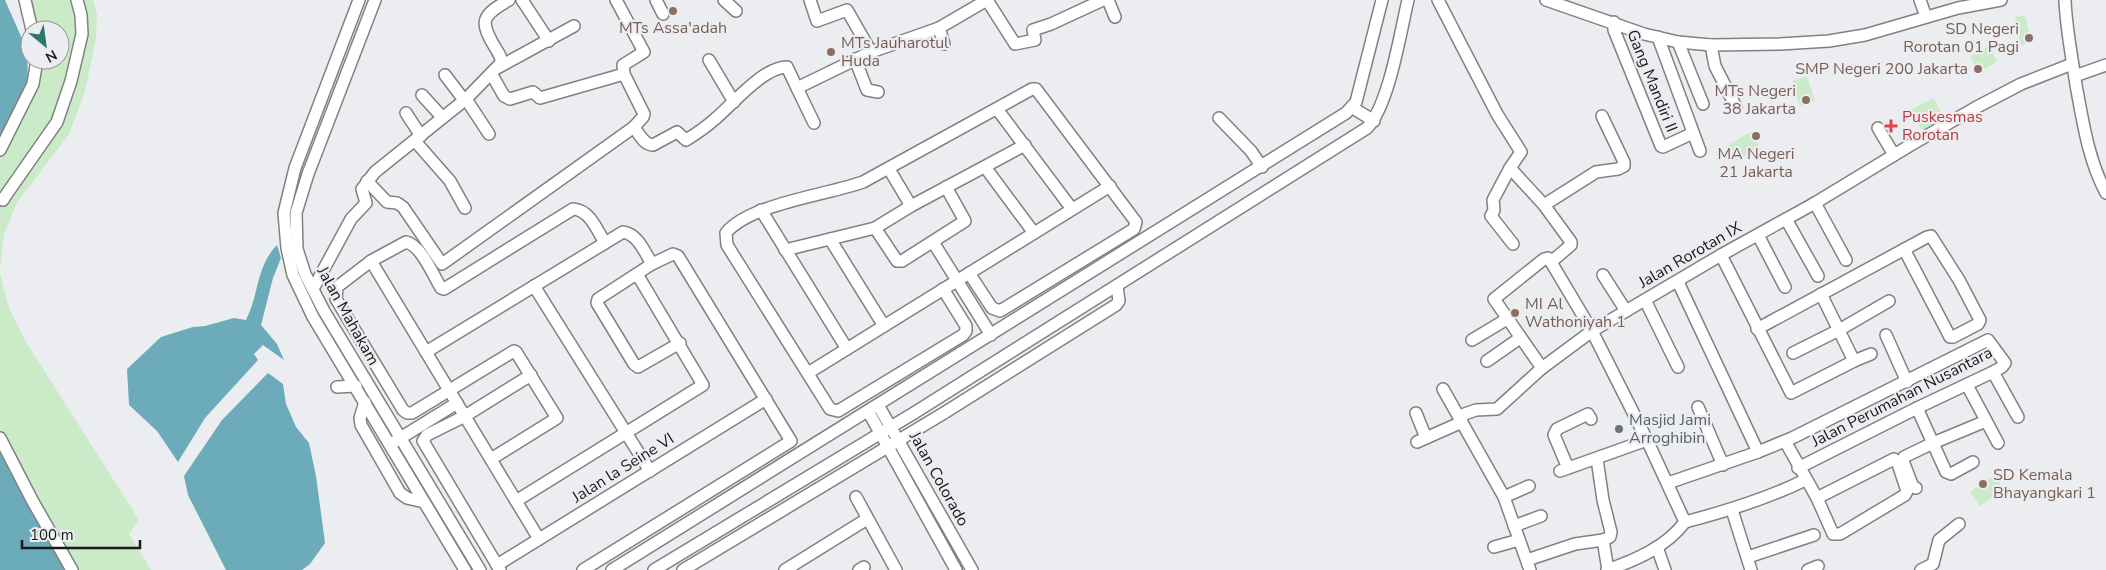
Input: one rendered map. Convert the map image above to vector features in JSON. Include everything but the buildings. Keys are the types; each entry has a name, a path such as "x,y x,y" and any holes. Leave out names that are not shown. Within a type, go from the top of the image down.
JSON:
{"street":[{"path":"25,0 30,20"},
{"path":"1,200 57,122 71,81 82,34 81,14 77,0"},
{"name":"Jalan Mahakam","path":"359,0 295,168 284,212 287,248 293,275 313,316 465,570"},
{"name":"Jalan Mahakam","path":"374,0 308,174 296,213 297,249 305,274 313,289 480,570"},
{"path":"313,289 351,219 366,203 362,189 367,181 375,172 465,99 501,64 501,58 488,36 485,23 487,14 490,11 509,0"},
{"path":"522,0 549,41"},
{"path":"656,0 663,14"},
{"path":"724,0 736,10"},
{"path":"810,0 818,21 847,10 871,52"},
{"path":"797,88 871,52 939,28 987,0 1015,44 1035,40 1033,30 1051,24 1103,0"},
{"path":"1108,0 1115,17"},
{"path":"612,570 870,415 991,335 1262,167 1353,108 1382,0"},
{"path":"654,570 1011,352 1367,128 1374,121 1385,96 1408,0"},
{"path":"1438,0 1498,114 1521,152 1510,168 1494,200 1494,210 1491,216 1513,244"},
{"path":"1546,0 1614,26 1678,42 1711,45 1829,41 1865,35 1926,17 2001,0"},
{"path":"1920,0 1926,17"},
{"path":"2065,0 2072,64 2088,148 2094,168 2106,193"},
{"path":"367,181 387,202 397,203 403,207 442,264 634,127 644,114 624,74 623,65 644,52 619,1"},
{"path":"495,71 574,26"},
{"name":"Gang Mandiri II","path":"1614,26 1661,146 1663,147 1693,133"},
{"path":"939,28 944,44"},
{"path":"1658,37 1700,151"},
{"path":"1678,42 1703,104"},
{"path":"1711,45 1715,66 1736,107"},
{"path":"855,59 867,90 878,92"},
{"path":"709,60 734,102"},
{"name":"Jalan Rorotan IX","path":"1416,414 1422,440 1476,410 1497,409 1542,368 1592,331 2013,88 2072,64"},
{"path":"2075,76 2106,65"},
{"path":"634,127 649,145 653,145 676,132 686,140 707,126 756,82 771,72 785,66 789,68 814,123"},
{"path":"0,150 33,84 35,70"},
{"path":"495,71 504,96 510,99 533,92 540,98 624,74"},
{"path":"445,75 465,99 489,134"},
{"path":"943,289 966,326 966,331 963,335 838,411 830,410 727,245 726,233 732,225 761,210 842,190 863,182 1032,89 1036,89 1136,222 1134,228 1000,311 992,308 969,273"},
{"path":"422,95 442,117"},
{"path":"997,108 1072,209"},
{"path":"1353,108 1374,121"},
{"path":"406,113 418,138 450,181 465,208"},
{"path":"1544,205 1596,172 1618,169 1624,166 1624,162 1602,116"},
{"path":"1220,118 1251,151 1262,167"},
{"path":"1878,128 1894,155"},
{"path":"785,250 875,228 910,206 1025,146"},
{"path":"985,167 1034,233"},
{"path":"1510,168 1544,205 1571,242 1570,246 1552,262"},
{"path":"889,169 910,206"},
{"path":"808,373 1110,186"},
{"path":"875,228 900,262 965,221 946,188"},
{"path":"1815,204 1846,260"},
{"path":"491,460 557,418 516,352 514,351 412,413 406,413 336,300 337,287 371,261 402,242 410,242 419,250 441,288 444,289 572,209 580,210 587,214 605,243"},
{"path":"761,210 847,349"},
{"path":"1786,219 1818,276"},
{"path":"426,352 623,232 630,233 635,237 652,264"},
{"path":"1758,235 1785,287"},
{"path":"1757,329 1904,249 1929,236 1932,237 1980,320 1978,324 1953,338 1950,337 1904,249"},
{"path":"830,239 884,326"},
{"path":"934,242 991,335"},
{"path":"583,570 791,442 678,256 673,254 652,264 600,297 597,301 638,367 680,343"},
{"path":"1721,255 1757,329 1789,391 1792,393 1871,354"},
{"path":"1542,368 1494,300 1495,296 1544,259 1548,258 1592,331 1647,440 1685,522"},
{"path":"371,261 539,539"},
{"path":"516,501 703,385 680,343 637,274"},
{"path":"1603,275 1626,311"},
{"path":"1678,282 1758,452"},
{"path":"534,286 650,470"},
{"path":"683,570 1021,365 1116,305 1119,301 1117,286"},
{"path":"1821,294 1854,362"},
{"path":"1645,300 1678,367"},
{"path":"1792,353 1839,330 1889,301"},
{"path":"1472,340 1507,319"},
{"path":"1886,335 1907,382"},
{"path":"1487,360 1520,338"},
{"name":"Jalan Perumahan Nusantara","path":"1668,484 1781,443 1907,382 1988,340 2005,363 2002,368 1798,468 1781,443"},
{"path":"1011,352 1021,365"},
{"path":"1993,372 2018,417"},
{"path":"498,567 424,443 427,435 465,416 531,375"},
{"path":"1967,385 1998,443"},
{"path":"337,386 356,386"},
{"path":"1443,389 1504,497 1528,565 1575,544 1603,540 1610,537 1611,532 1603,500 1597,459"},
{"name":"Jalan la Seine VI","path":"498,567 539,539 766,398"},
{"path":"364,402 360,418 362,428 400,493 405,498 424,502"},
{"path":"390,444 457,402"},
{"path":"1698,407 1723,464"},
{"name":"Jalan Colorado","path":"880,408 972,570"},
{"path":"1917,408 1948,474 1973,462"},
{"path":"1591,419 1588,414 1557,430 1554,435 1564,469 1647,440"},
{"name":"Jalan Colorado","path":"870,415 956,570"},
{"path":"1916,488 1913,487 1903,459 1933,443 1986,421"},
{"path":"0,438 32,500 72,570"},
{"path":"1798,468 1817,498 1833,534 1840,534 1907,493 1897,461 1894,459 1817,498"},
{"path":"1603,540 1608,570 1635,560 1657,547 1685,522 1732,510 1784,491 1805,480"},
{"path":"1504,497 1529,486"},
{"path":"856,497 896,570"},
{"path":"1732,510 1751,570"},
{"path":"1514,526 1541,516"},
{"path":"785,570 867,518"},
{"path":"1921,570 1935,567 1939,540 1959,524"},
{"path":"1748,557 1814,535"},
{"path":"706,539 713,552"},
{"path":"1494,547 1519,540"},
{"path":"1657,547 1664,570"}],"green space":[{"path":"23,0 93,0 97,14 96,39 85,91 69,134 17,203 4,234 0,270 0,150 33,70 70,70 70,20 29,20"},
{"path":"2025,15 2031,42 2021,45 2015,17"},
{"path":"1989,46 1997,62 1979,72 1970,57"},
{"path":"1807,76 1815,101 1800,106 1792,81"},
{"path":"1933,98 1944,118 1922,130 1911,110"},
{"path":"1751,132 1760,148 1735,161 1726,146"},
{"path":"0,273 9,308 26,342 139,520 129,534 151,570 72,570 0,439"},
{"path":"1994,475 2004,489 1980,506 1970,492"}],"water":[{"path":"0,0 5,0 20,34 20,70 28,70 28,80 23,106 0,150"},
{"path":"277,245 281,258 273,278 261,325 277,344 284,360 263,345 254,354 258,360 205,418 178,462 157,431 129,405 127,369 161,337 193,327 205,326 234,318 246,320 261,271 270,253"},
{"path":"268,373 283,384 286,404 296,427 309,443 316,476 325,543 310,564 302,570 226,570 188,495 184,476 222,420"},
{"path":"0,438 72,570 0,570"}],"place":[{"name":"MTs Assa'adah","path":"673,11"},
{"name":"SD Negeri Rorotan 01 Pagi","path":"2029,38"},
{"name":"MTs Jauharotul Huda","path":"831,52"},
{"name":"SMP Negeri 200 Jakarta","path":"1978,69"},
{"name":"MTs Negeri 38 Jakarta","path":"1806,100"},
{"name":"Puskesmas Rorotan","path":"1891,126"},
{"name":"MA Negeri 21 Jakarta","path":"1756,136"},
{"name":"MI Al Wathoniyah 1","path":"1515,313"},
{"name":"Masjid Jami Arroghibin","path":"1619,429"},
{"name":"SD Kemala Bhayangkari 1","path":"1983,484"}]}
